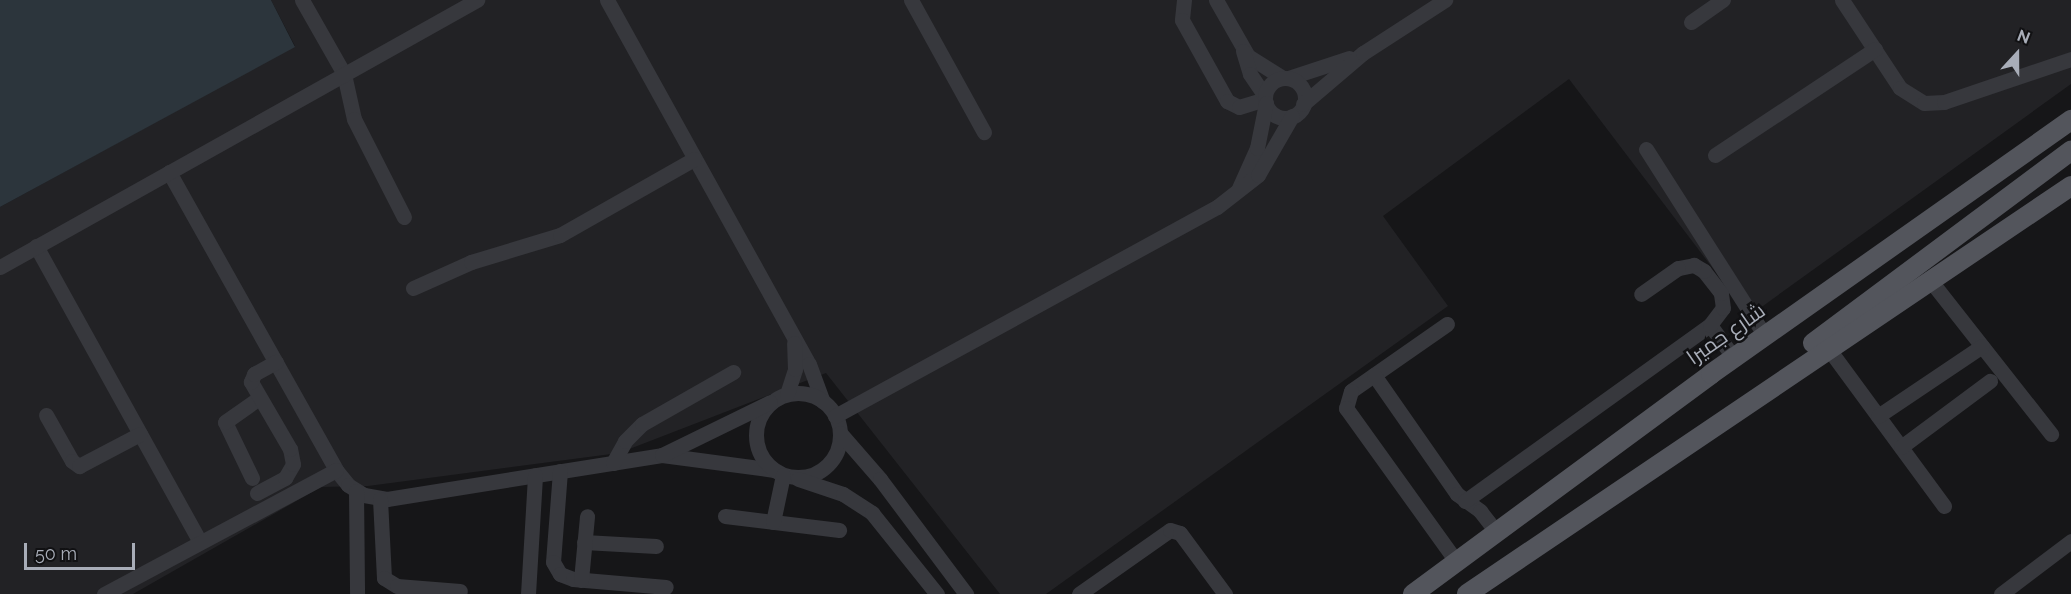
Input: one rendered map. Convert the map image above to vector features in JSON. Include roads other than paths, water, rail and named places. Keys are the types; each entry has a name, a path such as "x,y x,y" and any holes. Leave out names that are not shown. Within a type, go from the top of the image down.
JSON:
{"main road":[{"name":"شارع جميرا","path":"1413,594 1496,530 1734,358 2071,120"},
{"path":"1764,391 1808,346 2071,151"},
{"path":"1476,590 1764,391 2071,186"}],"street":[{"path":"302,0 344,74 354,119 404,217"},
{"path":"0,267 477,0"},
{"path":"608,0 794,343 815,376 823,402 835,416 840,433 873,471 966,594"},
{"path":"911,0 984,132"},
{"path":"1184,0 1180,10 1182,20 1227,101 1239,107 1265,99"},
{"path":"1216,0 1242,48 1250,74 1265,99 1279,117 1292,116"},
{"path":"835,416 1205,214 1267,165 1292,116 1304,104 1421,7 1445,0"},
{"path":"1690,22 1723,0"},
{"path":"1842,0 1906,96 1934,104 2071,59"},
{"path":"1242,48 1256,63 1286,78 1303,91 1304,104"},
{"path":"1716,155 1875,49"},
{"path":"1238,190 1257,148 1265,99 1270,84 1363,53"},
{"path":"1646,149 1733,283 1770,333"},
{"path":"413,288 471,262 560,235 694,159"},
{"path":"169,172 336,470 356,491 380,499 662,455 781,397 800,393 823,402"},
{"path":"36,246 200,543"},
{"path":"1465,501 1710,326 1722,313 1723,298 1700,267 1683,266 1641,294"},
{"path":"1930,280 2051,434"},
{"path":"1447,324 1351,391 1346,408 1456,561"},
{"path":"1710,326 1734,358"},
{"path":"794,343 795,369 781,397 761,415 755,435 764,461 783,474 816,473 826,466 836,451 840,433"},
{"path":"1878,416 1982,346"},
{"path":"1828,348 1944,506"},
{"path":"257,493 289,474 293,459 259,398 252,378 276,362"},
{"path":"613,463 625,441 642,424 733,372"},
{"path":"1374,375 1465,501 1480,511 1496,530"},
{"path":"1901,447 1990,381"},
{"path":"252,477 225,422 259,398"},
{"path":"46,416 72,461 79,466 140,434"},
{"path":"662,455 783,474 843,494 872,513 936,594"},
{"path":"104,594 336,470"},
{"path":"560,471 553,562 566,578 666,587"},
{"path":"773,522 783,474"},
{"path":"528,594 528,561 535,475"},
{"path":"356,491 357,594"},
{"path":"380,499 384,578 397,586 460,591"},
{"path":"581,580 587,516"},
{"path":"725,516 839,530"},
{"path":"1078,594 1170,530 1184,537 1225,594"},
{"path":"2008,592 2071,541"},
{"path":"584,542 656,546"},
{"path":"528,561 553,562"}]}
